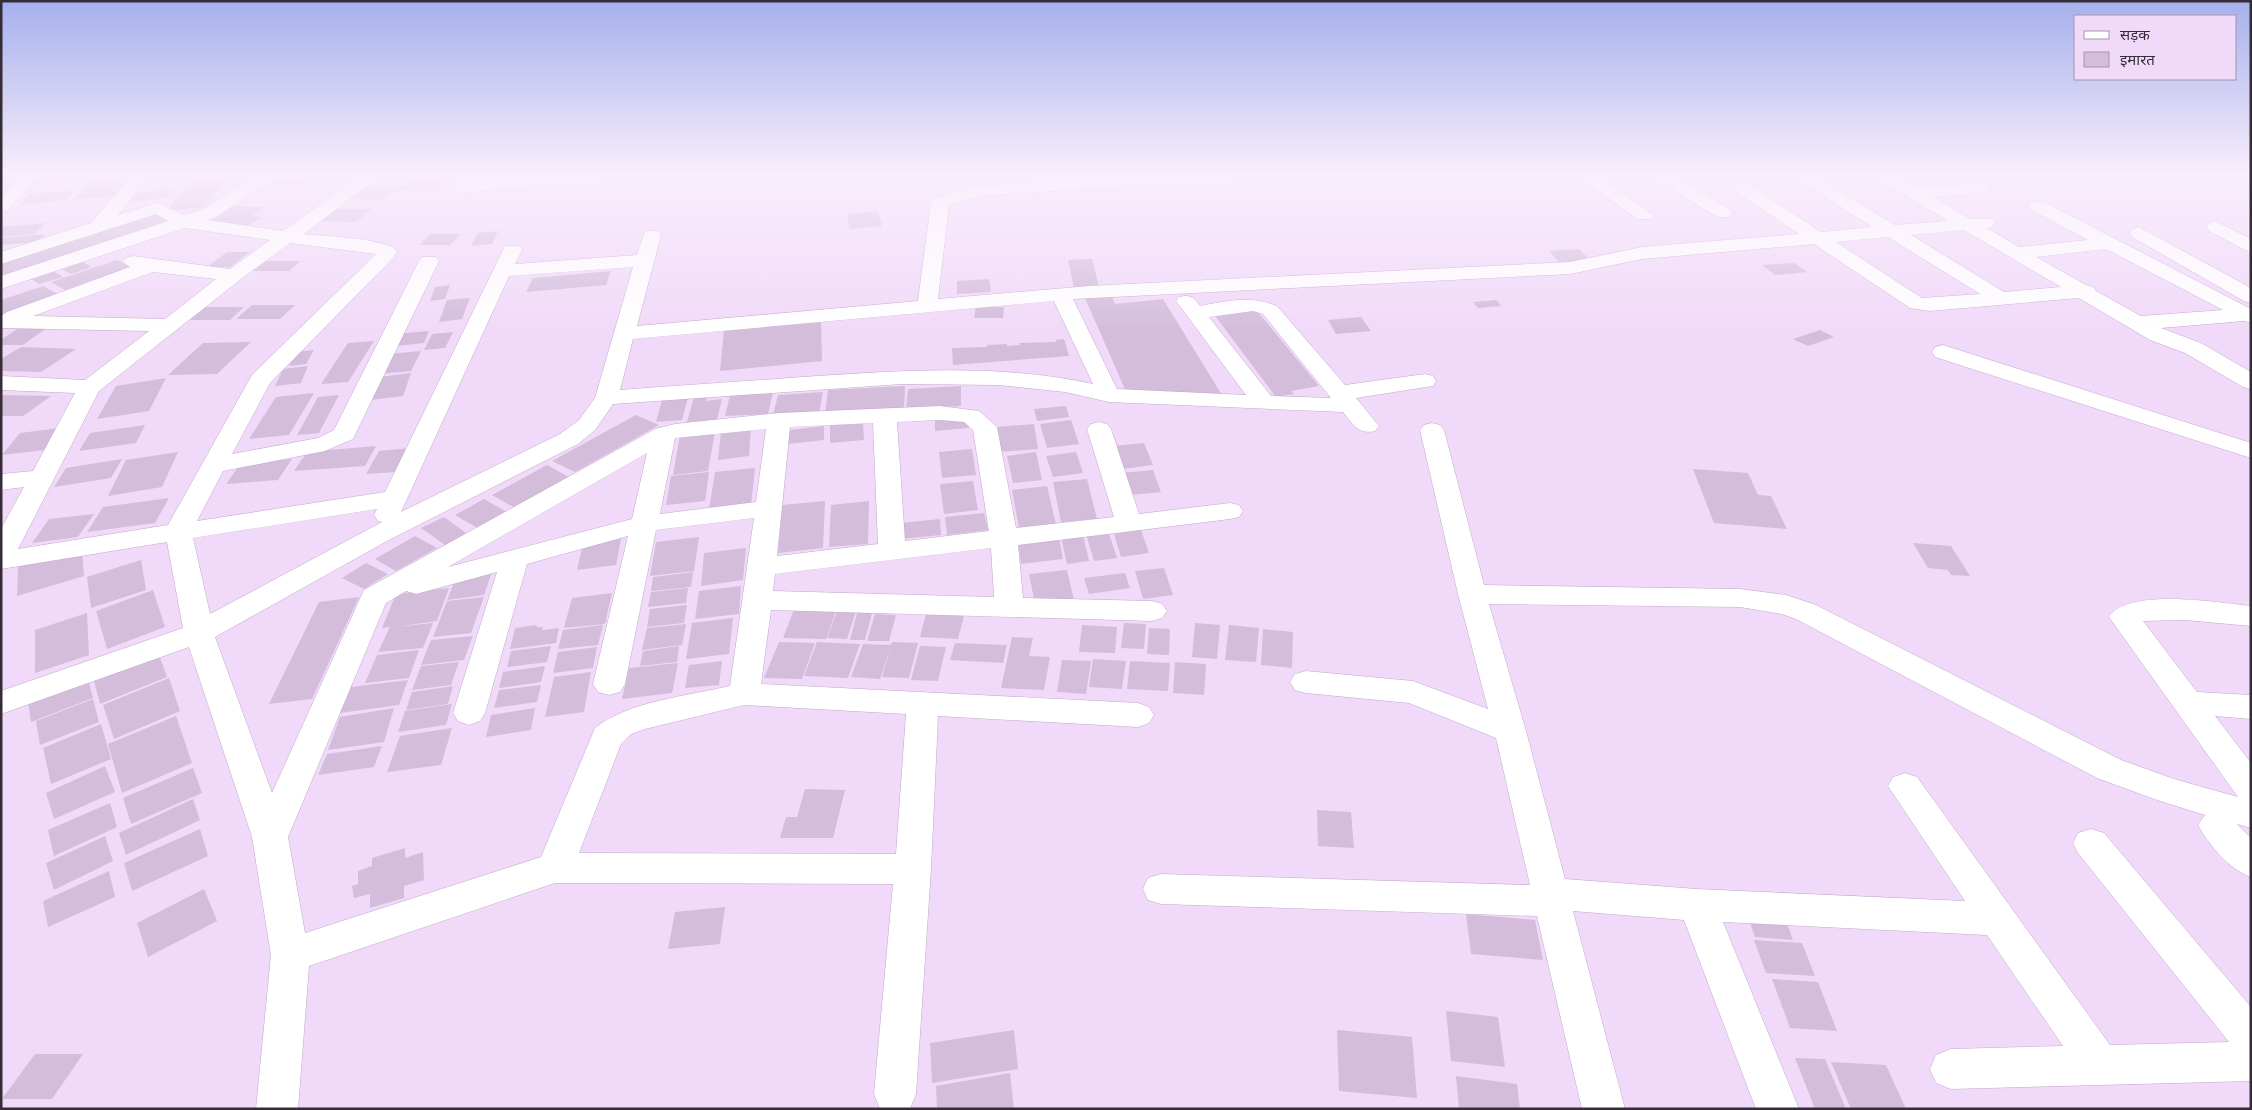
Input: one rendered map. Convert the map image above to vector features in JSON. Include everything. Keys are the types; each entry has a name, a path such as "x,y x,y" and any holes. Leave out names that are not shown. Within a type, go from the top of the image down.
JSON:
{"street":[{"path":"97,228 100,225"},
{"path":"1,258 107,225"},
{"path":"1,283 176,225"},
{"path":"203,225 284,237 374,247 387,251 384,257 260,380 178,532 199,633 270,837 290,955 277,1109"},
{"path":"1,555 90,387 302,225"},
{"path":"926,306 937,225"},
{"path":"1798,225 1917,304 1930,306 2104,289"},
{"path":"1879,225 2002,299"},
{"path":"625,333 1061,295 1570,268 1590,266 1617,257 1642,253 1967,225 2158,335 2193,348 2251,382"},
{"path":"1989,225 2181,333 2193,348"},
{"path":"2074,225 2250,311"},
{"path":"2215,227 2251,246"},
{"path":"2139,232 2250,311"},
{"path":"1,703 199,633 378,535 569,439 587,425 606,398 652,235"},
{"path":"2016,253 2109,243"},
{"path":"378,535 512,250"},
{"path":"93,252 151,266 234,275"},
{"path":"502,271 644,260"},
{"path":"214,465 325,444 344,434 429,261"},
{"path":"1,321 151,266"},
{"path":"1176,288 1264,403"},
{"path":"1061,295 1109,395"},
{"path":"1195,313 1246,305 1265,307 1368,426"},
{"path":"2138,323 2250,311"},
{"path":"1,321 169,325"},
{"path":"1943,352 2251,451"},
{"path":"606,398 902,377 946,376 1040,381 1109,395 1264,403 1344,399 1425,381"},
{"path":"1,383 90,387"},
{"path":"270,837 374,597 664,434 675,431 779,420 957,413 971,416 985,427 1004,538 1009,606"},
{"path":"885,416 892,551"},
{"path":"744,694 758,600 779,420"},
{"path":"1100,429 1128,523"},
{"path":"1432,430 1472,594 1510,731 1604,1109"},
{"path":"609,684 664,434"},
{"path":"1,482 42,478"},
{"path":"1,560 395,498"},
{"path":"374,597 643,524 768,508"},
{"path":"761,567 1230,511"},
{"path":"469,713 515,558"},
{"path":"1472,594 1740,598 1786,605 1806,612 2109,769 2170,791 2251,814"},
{"path":"758,600 1152,611"},
{"path":"2251,616 2151,610 2131,612 2124,617 2251,789"},
{"path":"1306,682 1412,692 1510,731"},
{"path":"555,868 607,737 620,726 638,719 744,694 1138,714"},
{"path":"895,1094 913,869 923,703"},
{"path":"2186,703 2251,707"},
{"path":"1905,786 1996,919 2100,1065"},
{"path":"2216,825 2251,862"},
{"path":"2091,843 2251,1038"},
{"path":"290,955 555,868 913,869"},
{"path":"1161,889 1550,897 1996,919"},
{"path":"1697,905 1778,1109"},
{"path":"1951,1070 2251,1060"}],"building":[{"path":"44,225 34,234 1,237 1,227"},
{"path":"111,225 163,225 1,278 1,260"},
{"path":"222,225 250,225 248,226"},
{"path":"849,225 882,226 850,229"},
{"path":"498,231 492,244 471,246 478,233"},
{"path":"45,234 38,242 1,245 1,238"},
{"path":"430,234 461,234 450,245 419,245"},
{"path":"1579,249 1591,261 1560,263 1549,251"},
{"path":"227,252 250,252 230,267 207,267"},
{"path":"77,259 92,267 71,274 56,266"},
{"path":"1092,259 1099,287 1074,288 1068,260"},
{"path":"117,260 131,267 65,290 51,282"},
{"path":"263,261 301,261 289,271 251,271"},
{"path":"1794,263 1807,272 1775,275 1762,265"},
{"path":"51,270 63,277 39,284 28,277"},
{"path":"611,271 606,285 526,292 533,278"},
{"path":"989,279 991,292 957,294 957,281"},
{"path":"450,285 445,299 430,301 435,287"},
{"path":"43,286 60,295 1,315 1,300"},
{"path":"1111,295 1115,304 1163,299 1222,395 1127,394 1085,298"},
{"path":"470,298 462,319 439,322 447,300"},
{"path":"1496,300 1501,306 1478,308 1473,302"},
{"path":"252,305 295,305 280,319 236,319"},
{"path":"204,307 244,307 230,320 189,320"},
{"path":"976,307 1004,307 1003,318 974,318"},
{"path":"1254,307 1319,386 1291,391 1294,394 1276,397 1213,313"},
{"path":"1361,317 1371,331 1336,334 1328,320"},
{"path":"821,320 822,361 720,371 724,330"},
{"path":"20,327 48,327 23,345 1,345 1,340"},
{"path":"1820,330 1834,337 1808,346 1793,339"},
{"path":"429,331 424,343 387,347 394,334"},
{"path":"453,332 445,348 424,350 432,334"},
{"path":"1064,339 1069,356 953,365 952,348 987,347 987,345 1007,344 1007,346 1020,345 1019,343 1056,342 1056,340"},
{"path":"374,341 348,382 321,384 348,343"},
{"path":"251,342 217,374 168,375 203,343"},
{"path":"21,347 76,349 41,372 1,371 1,359"},
{"path":"314,350 306,364 289,366 296,352"},
{"path":"421,351 411,371 378,374 389,354"},
{"path":"308,366 301,383 275,386 283,369"},
{"path":"411,373 403,396 362,401 372,378"},
{"path":"166,378 149,411 97,419 116,386"},
{"path":"905,386 904,410 825,415 828,390"},
{"path":"961,386 961,406 906,409 908,389"},
{"path":"773,392 768,414 725,416 730,395"},
{"path":"823,392 819,413 773,415 778,395"},
{"path":"314,393 289,435 249,439 276,397"},
{"path":"689,394 682,420 656,422 663,396"},
{"path":"1,395 51,396 23,416 1,416"},
{"path":"339,395 319,433 297,435 318,397"},
{"path":"708,396 706,401 722,399 717,420 687,422 694,397"},
{"path":"1066,406 1069,417 1037,421 1034,409"},
{"path":"636,415 659,425 575,472 552,461"},
{"path":"968,418 969,428 935,431 935,420"},
{"path":"1071,420 1079,444 1047,448 1040,424"},
{"path":"863,422 864,440 830,443 830,425"},
{"path":"1034,424 1038,449 998,452 995,427"},
{"path":"145,425 136,443 79,451 90,433"},
{"path":"824,426 824,440 788,444 789,430"},
{"path":"60,428 44,450 2,455 20,433"},
{"path":"751,428 749,456 718,460 721,431"},
{"path":"715,432 708,471 673,475 680,435"},
{"path":"1144,443 1153,465 1122,469 1114,446"},
{"path":"376,446 365,466 294,471 307,452"},
{"path":"410,448 398,472 366,474 379,451"},
{"path":"972,449 976,475 942,478 939,452"},
{"path":"178,452 162,487 108,496 126,460"},
{"path":"1036,452 1042,480 1013,483 1007,456"},
{"path":"1076,452 1083,473 1053,477 1046,456"},
{"path":"122,459 111,478 54,487 66,468"},
{"path":"292,459 278,480 226,484 241,463"},
{"path":"547,465 569,477 515,508 492,495"},
{"path":"755,468 751,506 709,510 715,472"},
{"path":"1693,469 1748,473 1758,495 1771,496 1787,529 1714,523"},
{"path":"1153,470 1161,492 1129,495 1122,473"},
{"path":"709,472 705,501 666,505 671,476"},
{"path":"1087,479 1097,519 1061,522 1053,482"},
{"path":"973,481 978,510 944,514 940,484"},
{"path":"1047,486 1056,524 1019,528 1012,490"},
{"path":"169,498 155,523 87,532 103,507"},
{"path":"484,499 510,514 481,530 455,515"},
{"path":"825,501 823,548 778,553 782,505"},
{"path":"869,501 868,544 829,547 831,505"},
{"path":"984,513 988,530 947,535 945,517"},
{"path":"94,514 78,537 32,543 49,519"},
{"path":"444,517 470,536 448,547 421,528"},
{"path":"940,519 941,535 900,539 900,523"},
{"path":"1141,530 1149,553 1121,557 1114,534"},
{"path":"1108,531 1117,558 1094,561 1086,534"},
{"path":"1058,532 1063,559 1021,564 1017,536"},
{"path":"1083,535 1089,561 1067,564 1061,537"},
{"path":"415,536 437,548 396,571 375,559"},
{"path":"699,537 694,571 650,576 656,542"},
{"path":"621,539 616,565 577,570 583,544"},
{"path":"1913,543 1951,546 1970,576 1951,575 1948,570 1928,568"},
{"path":"82,548 84,576 17,596 18,567"},
{"path":"746,548 743,580 701,586 704,553"},
{"path":"141,560 146,590 91,608 87,577"},
{"path":"366,563 388,574 364,589 342,578"},
{"path":"1164,568 1173,595 1143,599 1135,571"},
{"path":"1067,570 1074,600 1035,604 1029,574"},
{"path":"492,572 484,595 447,600 456,577"},
{"path":"693,572 691,587 651,591 653,577"},
{"path":"1125,573 1130,588 1089,594 1084,578"},
{"path":"741,586 739,614 695,619 699,591"},
{"path":"449,588 437,621 395,627 433,623 423,648 378,652 390,627 382,628 396,594"},
{"path":"688,588 686,603 648,607 651,592"},
{"path":"153,590 165,627 107,649 96,611"},
{"path":"612,593 605,624 564,628 572,598"},
{"path":"359,597 312,699 269,704 319,602"},
{"path":"484,597 471,633 433,637 447,601"},
{"path":"687,605 684,623 647,627 650,609"},
{"path":"795,607 837,608 826,639 783,638"},
{"path":"927,610 965,612 958,639 920,637"},
{"path":"837,611 856,611 847,639 827,638"},
{"path":"87,613 89,655 35,673 35,630"},
{"path":"857,613 872,613 865,640 850,640"},
{"path":"875,614 896,615 889,641 867,641"},
{"path":"733,618 729,654 686,659 692,623"},
{"path":"1124,623 1146,624 1144,649 1121,648"},
{"path":"1195,623 1220,625 1217,659 1192,657"},
{"path":"686,624 682,645 642,650 647,628"},
{"path":"537,625 536,627 543,627 542,630 559,628 556,643 510,649 515,628"},
{"path":"603,625 598,645 558,649 563,630"},
{"path":"1082,625 1117,627 1115,653 1079,652"},
{"path":"1229,625 1259,628 1256,662 1225,660"},
{"path":"1149,628 1170,629 1169,655 1147,654"},
{"path":"1263,629 1293,632 1292,668 1261,665"},
{"path":"473,636 464,660 421,665 431,640"},
{"path":"1012,637 1033,638 1029,656 1050,657 1044,690 1001,688"},
{"path":"779,642 815,643 802,679 764,678"},
{"path":"817,642 860,644 848,678 804,676"},
{"path":"892,642 918,643 909,678 882,677 890,649 880,679 851,677 863,644 891,645"},
{"path":"955,643 1007,645 1003,663 950,660"},
{"path":"551,646 547,662 507,667 511,651"},
{"path":"679,646 677,662 640,666 643,651"},
{"path":"920,646 946,647 938,681 911,680"},
{"path":"597,647 593,668 553,673 558,652"},
{"path":"419,650 409,678 365,683 377,655"},
{"path":"158,652 167,677 100,704 93,677"},
{"path":"1093,659 1126,661 1122,689 1089,687"},
{"path":"1062,660 1091,661 1086,694 1057,692"},
{"path":"722,661 719,685 685,688 689,665"},
{"path":"1130,661 1170,663 1168,691 1127,689"},
{"path":"459,662 451,685 412,690 421,666"},
{"path":"1175,662 1206,664 1204,695 1173,693"},
{"path":"678,663 672,693 622,699 629,668"},
{"path":"545,666 541,682 499,688 503,672"},
{"path":"591,672 584,712 545,717 554,677"},
{"path":"169,678 180,711 114,739 103,705"},
{"path":"88,679 93,698 31,722 28,702"},
{"path":"408,680 399,705 340,713 351,687"},
{"path":"541,685 537,702 494,708 499,690"},
{"path":"453,686 448,704 406,710 412,692"},
{"path":"93,699 99,722 40,745 36,721"},
{"path":"452,704 446,725 398,732 405,711"},
{"path":"394,708 384,742 328,750 340,717"},
{"path":"535,708 531,730 486,737 491,715"},
{"path":"176,716 192,763 122,793 108,744"},
{"path":"101,724 111,759 51,784 43,748"},
{"path":"452,728 441,765 387,772 400,736"},
{"path":"382,746 374,767 318,775 327,754"},
{"path":"105,766 115,792 54,819 46,793"},
{"path":"193,768 202,793 131,824 123,798"},
{"path":"805,789 845,790 833,838 780,838 786,817 797,817"},
{"path":"193,799 200,820 126,855 119,833"},
{"path":"110,803 117,827 54,856 48,830"},
{"path":"1317,810 1351,812 1354,848 1318,846"},
{"path":"200,829 208,856 132,891 124,863"},
{"path":"105,836 113,861 54,890 46,863"},
{"path":"405,848 405,858 423,852 424,880 404,886 404,898 370,908 370,894 354,898 352,886 358,884 358,871 372,866 372,858"},
{"path":"109,871 115,897 48,927 43,901"},
{"path":"204,889 217,921 148,957 137,923"},
{"path":"725,907 720,944 668,949 675,912"},
{"path":"1746,911 1784,914 1793,940 1755,937"},
{"path":"1466,914 1535,920 1543,960 1471,954"},
{"path":"1754,940 1802,943 1815,976 1766,973"},
{"path":"1772,979 1818,982 1837,1031 1790,1028"},
{"path":"1446,1011 1498,1017 1505,1067 1451,1061"},
{"path":"1014,1030 1018,1069 932,1083 930,1043"},
{"path":"1337,1030 1412,1037 1417,1098 1339,1091"},
{"path":"35,1054 83,1054 52,1099 2,1099"},
{"path":"1795,1058 1825,1059 1846,1109 1815,1109"},
{"path":"1831,1062 1886,1065 1906,1109 1851,1109"},
{"path":"1010,1073 1014,1109 937,1109 936,1086"},
{"path":"1456,1076 1517,1084 1520,1109 1459,1109"}]}
